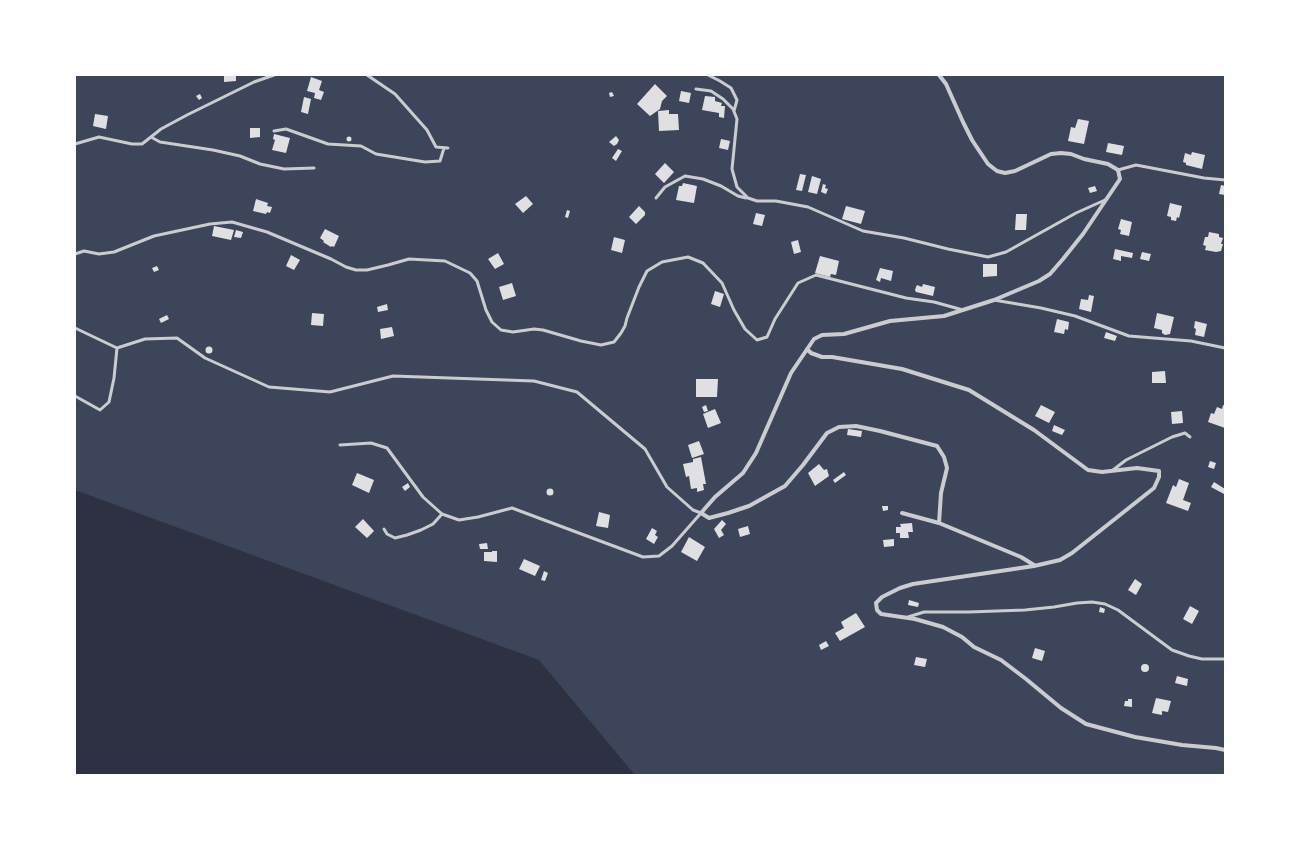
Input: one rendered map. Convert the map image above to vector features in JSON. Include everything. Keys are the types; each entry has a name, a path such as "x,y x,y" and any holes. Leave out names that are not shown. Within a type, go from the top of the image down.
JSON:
{"street":[{"path":"939,75 946,84 972,140 988,164 997,171 1005,173 1014,171 1051,154 1061,153 1071,154 1084,159 1108,164 1118,170 1120,179 1114,190 1105,200 1082,234 1050,274 1039,282 994,300 944,316 890,321 844,334 822,335 814,339 791,373 756,453 742,473 715,497 701,513 709,518 728,513 749,506 785,486 827,433 839,427 856,426 936,446 944,457 947,468 941,493 939,523"},
{"path":"807,349 822,357 832,357 902,369 969,390 1034,430 1088,470 1102,472 1137,468 1159,471 1159,478 1154,488 1072,553 1060,560 1034,566 913,584 882,597 876,603 877,610 881,614 915,619 943,627 962,637 974,647 1001,660 1061,708 1086,724 1135,737 1225,750"},
{"path":"902,513 939,523 1021,557 1034,566"}],"lane":[{"path":"75,144 99,137 132,144 142,144 161,130 231,93 254,82 274,75"},
{"path":"274,131 286,129 328,144 361,146 376,154 390,157 425,162 440,161 446,148 436,146 427,130 395,94 367,75"},
{"path":"708,75 731,88 737,100 734,110"},
{"path":"696,89 710,91 723,99 734,110 738,119 732,170 737,187 748,198"},
{"path":"151,137 160,142 213,150 240,156 260,164 284,170 314,168"},
{"path":"1118,170 1136,165 1204,178 1225,180"},
{"path":"656,198 666,187 685,176 703,179 721,186 738,196 757,201 776,201 808,207 863,231 904,238 988,257 1006,252 1076,213 1105,200"},
{"path":"75,254 84,251 99,254 114,252 154,236 210,224 232,222 267,232 356,270 374,268 409,259 445,261 470,273 477,281 486,310 492,322 501,330 513,332 534,329 543,330 580,341 601,345 614,342 621,333 647,271 662,262 688,257 703,263 722,282 734,310 745,329 757,340 767,337 775,319 798,283 816,275 906,298 934,302 963,310"},
{"path":"994,300 1076,316 1129,336 1185,341 1225,348"},
{"path":"75,328 117,348 145,339 177,338 205,358 269,387 330,392 393,376 534,382 577,392 644,449 667,487 693,510 701,513 666,551 659,556 643,557 512,508 478,517 459,520 442,514 423,497 387,448 371,443 340,445"},
{"path":"75,396 100,410 109,402 114,378 117,348"},
{"path":"1113,470 1126,460 1172,437 1185,433 1190,438"},
{"path":"384,529 387,534 395,538 407,535 433,524 442,514"},
{"path":"906,618 924,612 1025,610 1092,602 1105,604 1118,610 1172,650 1202,660 1225,659"}],"shaded area":[{"path":"75,75 1225,75 1225,775 635,775 539,660 75,490"}],"building":[{"path":"236,75 236,81 224,82 224,76"},
{"path":"311,77 322,81 319,90 324,92 321,100 314,98 315,93 307,91"},
{"path":"655,84 667,96 662,101 660,109 650,116 637,104"},
{"path":"681,91 691,93 689,103 679,101"},
{"path":"612,92 614,96 610,97 609,93"},
{"path":"200,94 202,98 199,100 196,96"},
{"path":"705,96 715,97 715,101 722,103 721,106 725,106 724,118 719,117 719,113 702,110"},
{"path":"304,97 311,99 308,114 301,112"},
{"path":"669,110 669,114 678,114 679,130 659,131 658,111"},
{"path":"95,114 108,116 106,129 93,126"},
{"path":"1078,119 1089,121 1084,144 1068,141 1071,127 1075,128"},
{"path":"250,128 260,128 260,137 250,138"},
{"path":"274,134 290,138 286,153 272,150 275,140 273,139"},
{"path":"616,136 619,140 614,146 609,142"},
{"path":"347,137 351,137 351,141 347,141"},
{"path":"721,139 730,141 728,150 719,148"},
{"path":"1108,143 1124,146 1122,155 1106,152"},
{"path":"618,149 622,151 616,161 612,158"},
{"path":"1192,152 1205,155 1202,169 1186,165 1186,163 1183,162 1185,153 1191,155"},
{"path":"665,163 674,172 664,183 655,174"},
{"path":"800,174 806,175 802,191 796,190"},
{"path":"812,176 821,179 817,194 808,192"},
{"path":"683,183 697,186 694,203 676,200 679,186 682,186"},
{"path":"823,184 826,185 825,188 828,189 826,194 821,192"},
{"path":"1221,185 1225,186 1225,195 1219,194"},
{"path":"1095,186 1097,191 1090,193 1088,188"},
{"path":"526,196 533,204 523,213 515,204"},
{"path":"256,199 268,203 267,206 272,207 270,213 267,212 266,214 253,211"},
{"path":"1170,203 1182,206 1179,218 1177,217 1176,221 1171,220 1171,217 1167,216"},
{"path":"639,206 645,212 645,215 636,224 629,217"},
{"path":"846,206 865,211 861,224 842,219"},
{"path":"567,210 570,211 568,218 565,217"},
{"path":"756,213 765,215 762,226 753,224"},
{"path":"1016,214 1027,214 1026,230 1015,230"},
{"path":"1121,219 1132,222 1129,236 1120,234 1121,230 1118,229"},
{"path":"214,226 234,230 231,240 212,236"},
{"path":"325,229 339,236 334,247 331,247 323,242 324,241 320,238"},
{"path":"236,230 243,232 241,238 234,237"},
{"path":"1209,232 1219,234 1219,237 1223,238 1221,251 1216,252 1205,250 1206,246 1203,245 1205,237 1208,237"},
{"path":"614,237 625,240 622,253 611,250"},
{"path":"798,240 801,252 794,254 791,242"},
{"path":"1115,249 1133,253 1132,258 1121,256 1121,261 1113,259"},
{"path":"1142,252 1151,254 1149,261 1140,259"},
{"path":"498,253 504,264 495,269 488,259"},
{"path":"291,255 300,260 294,270 286,266"},
{"path":"820,256 839,261 836,275 831,274 830,277 815,273"},
{"path":"983,264 997,264 997,276 983,277"},
{"path":"157,266 159,270 154,272 152,268"},
{"path":"880,268 893,271 891,281 881,278 880,282 876,280"},
{"path":"512,283 516,296 503,300 499,287"},
{"path":"923,284 935,287 933,296 916,292 915,290 917,285 922,287"},
{"path":"715,291 724,294 720,307 711,304"},
{"path":"1089,295 1094,296 1091,312 1079,309 1081,299 1088,300"},
{"path":"387,304 388,310 378,312 377,307"},
{"path":"312,313 324,314 323,326 311,325"},
{"path":"1157,313 1174,317 1170,334 1165,335 1162,333 1162,330 1154,328"},
{"path":"167,315 169,319 161,323 159,319"},
{"path":"1057,319 1069,322 1068,330 1065,329 1064,334 1054,332"},
{"path":"1195,321 1207,324 1204,337 1195,335"},
{"path":"392,327 394,336 381,339 380,329"},
{"path":"1106,332 1117,336 1115,341 1104,338"},
{"path":"209,346 212,347 212,353 209,354 206,353 205,350 206,347"},
{"path":"1165,371 1166,383 1152,383 1152,372"},
{"path":"696,379 718,379 717,397 696,397"},
{"path":"706,405 708,411 704,412 702,407"},
{"path":"1041,405 1055,412 1049,423 1035,416"},
{"path":"1223,405 1225,406 1225,428 1208,422 1211,413 1214,414 1217,407 1222,409"},
{"path":"715,409 721,423 708,428 703,414"},
{"path":"1182,411 1183,423 1172,424 1171,412"},
{"path":"1054,425 1065,430 1062,435 1052,431"},
{"path":"848,429 862,431 861,437 847,435"},
{"path":"699,441 704,454 692,458 688,445"},
{"path":"701,457 706,484 703,484 704,490 697,492 697,488 691,489 689,476 686,477 683,464 693,462 693,459"},
{"path":"1210,461 1216,463 1214,469 1208,467"},
{"path":"819,464 824,470 827,469 829,476 815,486 808,473"},
{"path":"844,472 846,475 835,483 833,480"},
{"path":"357,473 374,480 369,493 352,485"},
{"path":"1179,479 1189,483 1183,500 1191,503 1188,511 1166,503 1173,485 1176,487"},
{"path":"1214,482 1225,489 1224,494 1211,487"},
{"path":"408,483 410,487 405,491 402,487"},
{"path":"550,489 553,492 550,495 547,492"},
{"path":"882,506 888,506 888,510 883,511"},
{"path":"599,512 610,515 608,528 596,526"},
{"path":"363,519 374,531 367,538 355,527"},
{"path":"722,520 726,524 721,530 724,535 719,538 714,529"},
{"path":"912,523 913,532 908,532 909,538 900,538 900,533 896,533 896,527 901,527 900,524"},
{"path":"748,526 750,534 740,537 738,529"},
{"path":"652,528 657,531 655,535 658,537 654,544 646,539"},
{"path":"689,537 705,547 697,561 681,552"},
{"path":"894,539 894,546 884,547 883,540"},
{"path":"487,543 488,549 480,549 479,544"},
{"path":"497,551 497,562 484,561 484,552"},
{"path":"524,559 540,566 535,576 519,569"},
{"path":"544,571 548,573 545,581 541,580"},
{"path":"1135,579 1142,584 1136,595 1128,590"},
{"path":"909,600 919,603 918,607 908,605"},
{"path":"1190,606 1199,611 1192,624 1183,619"},
{"path":"1100,607 1105,609 1104,613 1099,612"},
{"path":"856,613 865,627 840,641 835,633 844,628 841,622"},
{"path":"826,641 829,646 821,650 819,645"},
{"path":"1035,648 1045,651 1042,661 1032,658"},
{"path":"916,657 927,659 925,667 914,665"},
{"path":"1145,664 1148,665 1148,671 1145,672 1142,671 1141,668 1142,665"},
{"path":"1177,676 1188,679 1187,686 1175,683"},
{"path":"1156,698 1171,701 1168,712 1162,711 1162,715 1152,713"},
{"path":"1128,699 1132,699 1132,707 1124,706 1125,701 1128,701"}]}
